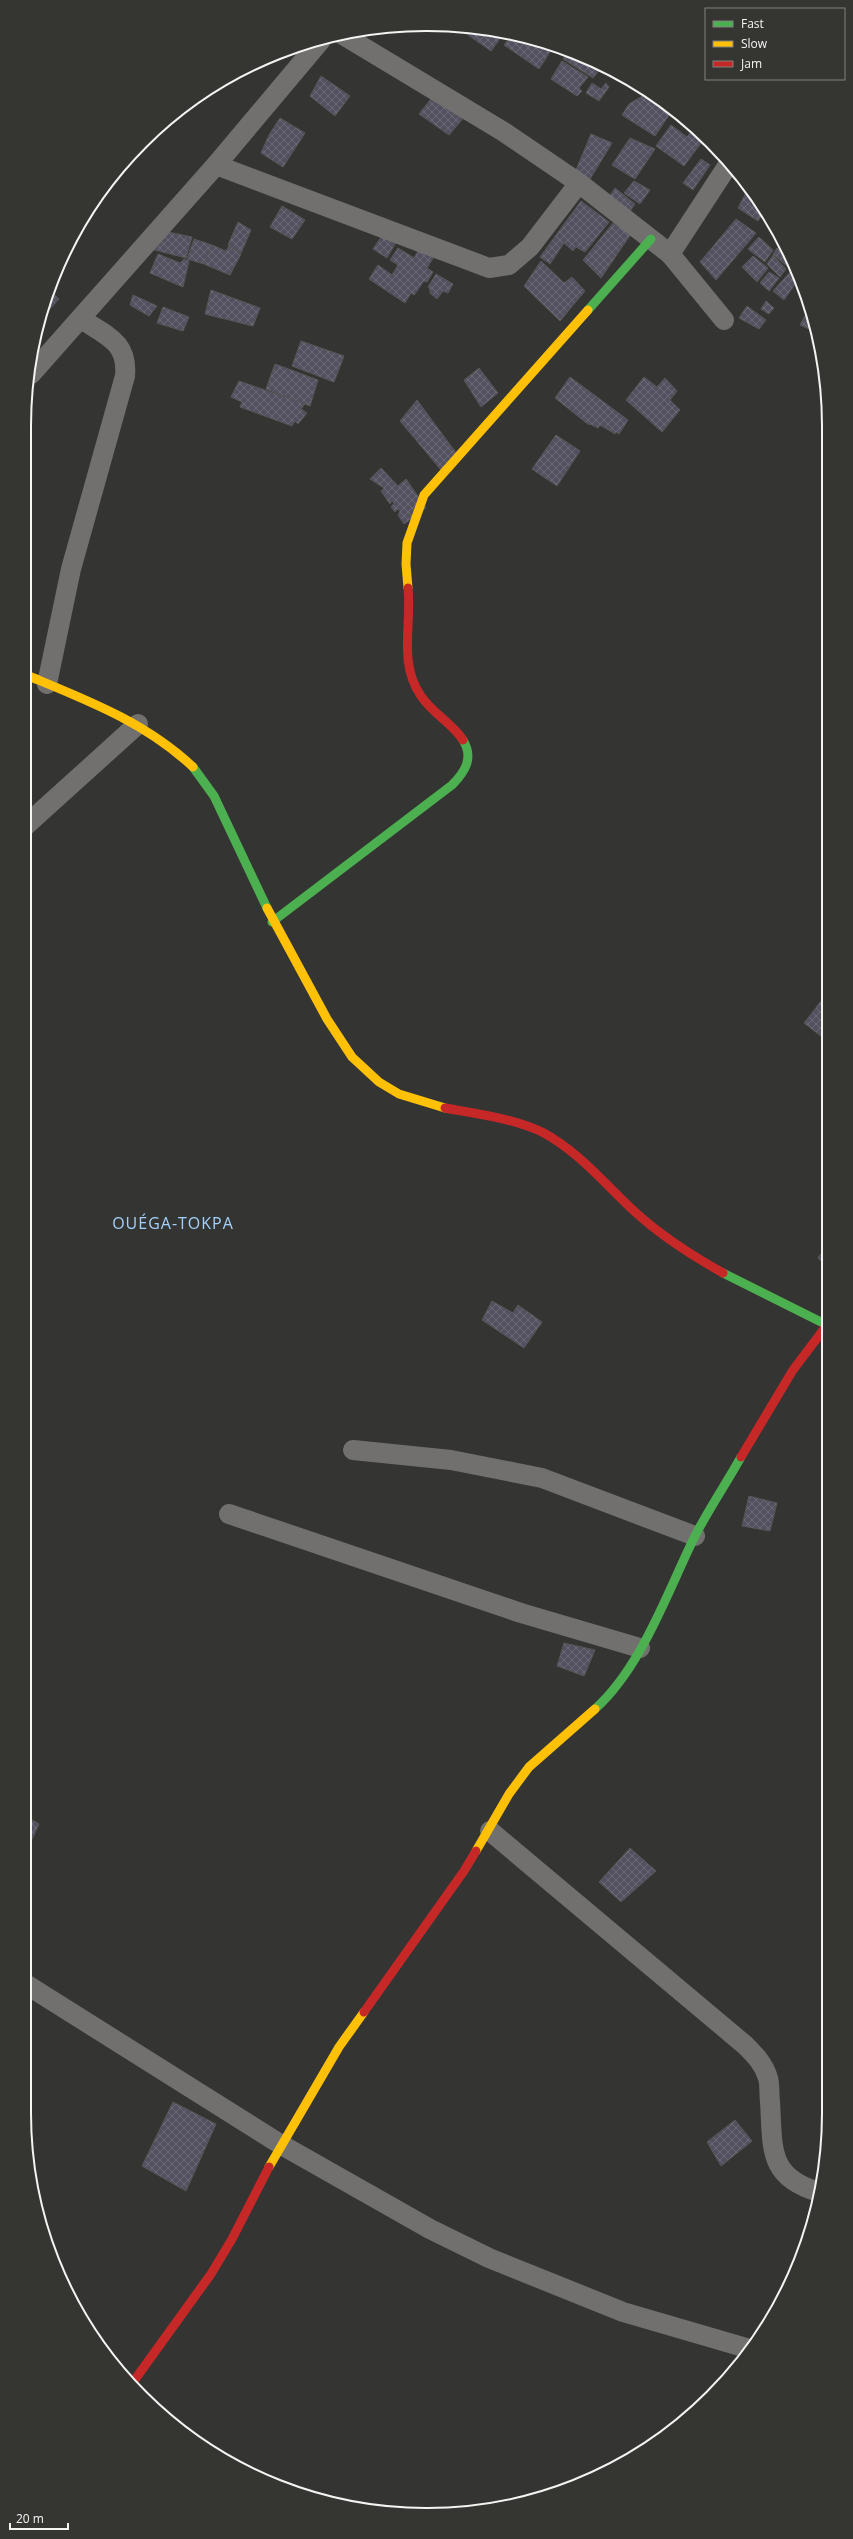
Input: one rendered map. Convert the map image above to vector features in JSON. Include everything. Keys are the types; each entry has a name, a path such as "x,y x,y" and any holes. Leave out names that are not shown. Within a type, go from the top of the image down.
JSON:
{"street":[{"path":"350,39 504,132 579,184 670,254 724,320"},
{"path":"35,369 216,165 315,47"},
{"path":"216,165 489,268 509,265 530,247 579,184"},
{"path":"670,254 726,168"},
{"path":"272,922 452,786 465,772 468,753 458,734 420,696 407,668 405,641 409,607 406,550 413,520 424,495 651,239"},
{"path":"47,684 71,570 126,376 127,362 120,345 81,318"},
{"path":"31,677 102,706 138,724 177,751 207,783 219,804 272,922 340,1042 377,1082 396,1094 497,1118 540,1132 569,1148 649,1224 706,1263 758,1292 822,1322"},
{"path":"31,821 138,724"},
{"path":"135,2379 211,2274 232,2239 280,2144 339,2047 464,1871 490,1831 509,1794 529,1767 600,1703 640,1648 695,1536 793,1370 822,1333"},
{"path":"353,1450 451,1460 542,1478 695,1536"},
{"path":"229,1514 520,1613 640,1648"},
{"path":"490,1831 745,2045 760,2061 768,2078 772,2147 778,2167 792,2181 814,2190"},
{"path":"31,1987 280,2144 430,2229 489,2258 624,2312 744,2347"}],"building":[{"path":"465,33 500,38 491,51"},
{"path":"508,40 529,44 550,52 539,69 504,45"},
{"path":"565,56 599,71 593,78 563,59"},
{"path":"562,61 588,77 579,88 582,91 577,96 551,79"},
{"path":"321,76 350,96 335,116 310,96"},
{"path":"592,83 601,89 606,83 609,87 599,101 586,93"},
{"path":"434,95 465,116 449,135 419,114"},
{"path":"643,96 669,115 655,136 622,115 629,104"},
{"path":"280,118 305,133 283,167 261,153 269,135"},
{"path":"671,125 687,137 691,132 701,143 684,166 656,146"},
{"path":"591,134 612,143 590,179 576,170"},
{"path":"630,138 655,149 635,179 612,165"},
{"path":"701,159 710,165 693,190 683,183"},
{"path":"634,181 650,190 640,204 624,193"},
{"path":"615,188 635,204 628,214 608,199"},
{"path":"745,194 761,217 758,221 738,208"},
{"path":"581,201 609,222 585,252 576,247 573,251 564,243 550,264 540,257"},
{"path":"282,206 305,220 292,239 270,227"},
{"path":"736,219 756,233 716,280 700,262"},
{"path":"238,222 251,230 241,253 228,245"},
{"path":"613,223 631,234 601,278 583,260"},
{"path":"163,231 192,237 186,258 151,249"},
{"path":"385,231 399,237 387,258 373,249"},
{"path":"759,237 773,250 765,262 748,249"},
{"path":"194,239 212,245 204,264 187,259"},
{"path":"212,245 226,251 229,246 241,254 230,275 204,264"},
{"path":"421,246 435,255 427,268 433,272 427,282 424,281 414,295 411,293 405,303 369,279 378,265 392,275 398,265 390,260 398,248 414,258"},
{"path":"777,248 781,252 788,267 788,267 773,254"},
{"path":"158,254 180,263 184,259 189,261 183,287 150,273"},
{"path":"773,255 786,269 780,277 767,264"},
{"path":"753,256 768,268 757,282 742,267"},
{"path":"541,261 564,283 572,277 585,291 560,321 524,286"},
{"path":"769,272 779,278 769,291 760,283"},
{"path":"790,272 795,284 784,300 773,291"},
{"path":"436,274 453,284 448,293 443,291 437,299 430,293 430,289 428,287"},
{"path":"211,290 260,308 253,326 205,314"},
{"path":"54,294 59,299 48,311"},
{"path":"133,295 157,306 149,316 130,305"},
{"path":"766,301 774,308 769,314 761,309"},
{"path":"747,306 766,320 759,329 739,318"},
{"path":"163,307 189,317 183,331 157,323"},
{"path":"806,314 810,329 800,325"},
{"path":"301,341 344,356 334,382 292,366"},
{"path":"275,364 318,380 310,406 266,389"},
{"path":"479,368 498,393 481,407 464,380"},
{"path":"570,377 628,420 619,434 616,432 615,434 600,425 598,428 590,424 589,425 555,398"},
{"path":"644,377 657,387 665,378 677,391 670,400 680,410 662,432 626,400"},
{"path":"239,381 305,404 301,409 307,413 298,424 295,421 292,426 240,407 242,402 231,397"},
{"path":"417,400 457,454 441,470 400,421"},
{"path":"556,435 580,451 557,486 532,469"},
{"path":"381,468 398,486 406,479 426,508 404,524 398,515 400,511 398,509 395,512 391,507 394,503 392,501 390,504 381,491 384,488 370,479"},
{"path":"822,1000 822,1037 804,1023"},
{"path":"822,1252 822,1262 818,1258"},
{"path":"492,1301 513,1313 518,1305 542,1322 524,1348 482,1320"},
{"path":"749,1496 777,1503 770,1531 742,1526"},
{"path":"564,1643 595,1650 584,1676 557,1666"},
{"path":"31,1819 39,1824 31,1842"},
{"path":"630,1848 656,1871 621,1902 599,1882"},
{"path":"173,2102 216,2124 186,2191 142,2166"},
{"path":"735,2120 752,2141 721,2166 707,2142"}],"traffic: fast":[{"path":"588,310 651,239"},
{"path":"272,922 452,785 461,775 468,759 468,753 463,740"},
{"path":"193,767 214,796 267,908"},
{"path":"723,1273 822,1322"},
{"path":"595,1709 626,1673 652,1629 699,1528 741,1457"}],"traffic: slow":[{"path":"408,588 406,564 407,543 424,495 588,310"},
{"path":"31,677 91,702 134,724 174,751 193,767"},
{"path":"267,908 327,1019 352,1057 379,1082 399,1094 445,1108"},
{"path":"476,1851 509,1794 529,1767 595,1709"},
{"path":"269,2167 339,2047 364,2012"}],"traffic: jam":[{"path":"408,588 409,602 407,643 410,670 414,683 421,696 431,708 453,728 463,740"},
{"path":"445,1108 519,1123 542,1132 567,1148 579,1158 634,1211 654,1228 688,1252 723,1273"},
{"path":"741,1457 793,1370 822,1332"},
{"path":"364,2012 464,1871 476,1851"},
{"path":"135,2379 211,2274 232,2239 269,2167"}],"district":[{"name":"OUÉGA-TOKPA","path":"173,1223"}]}
